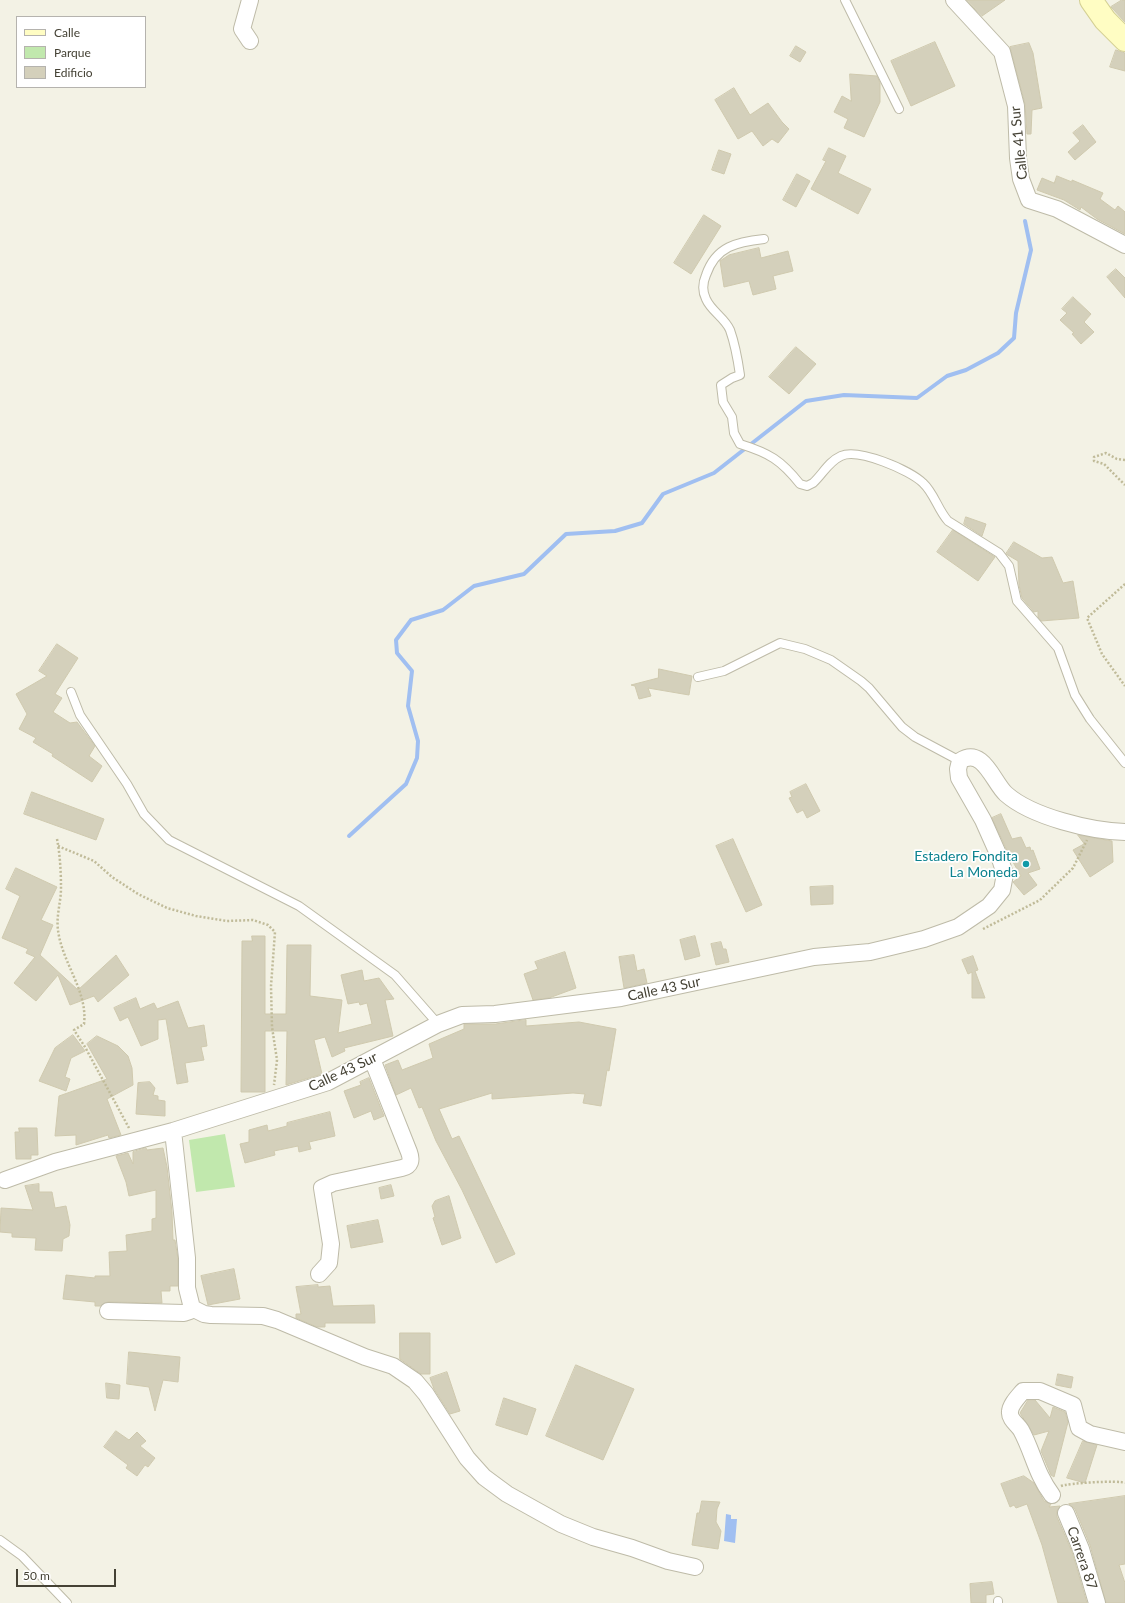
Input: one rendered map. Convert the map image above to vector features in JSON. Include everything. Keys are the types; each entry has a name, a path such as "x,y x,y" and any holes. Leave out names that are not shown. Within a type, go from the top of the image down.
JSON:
{"street":[{"path":"250,0 242,29 250,40"},
{"name":"Calle 41 Sur","path":"954,0 1002,52 1016,106 1018,158 1022,179 1029,200 1057,209 1125,245"},
{"path":"1091,0 1105,20 1125,40"},
{"path":"960,761 968,758 975,758 982,762 1006,794 1022,804 1070,824 1092,829 1125,832"},
{"name":"Calle 43 Sur","path":"2,1182 55,1162 173,1131 274,1101 328,1082 438,1024 462,1015 495,1014 621,998 814,956 870,952 924,940 958,927 989,906 1002,890 1005,874 999,856 983,820 959,778 958,769 960,761"},
{"path":"320,1274 328,1263 330,1244 322,1188 333,1184 408,1167 410,1162 409,1152 372,1059"},
{"path":"173,1131 187,1258 187,1288 192,1308 204,1314 211,1315 263,1316 277,1320 393,1366 415,1381 426,1394 453,1438 484,1477 507,1494 561,1524 593,1538 632,1548 668,1561 696,1567"},
{"path":"108,1311 184,1313 190,1311 192,1308"},
{"path":"1052,1495 1039,1476 1027,1442 1021,1430 1012,1418 1010,1410 1023,1391 1040,1391 1073,1405 1079,1428 1090,1434 1125,1442"},
{"name":"Carrera 87","path":"1066,1513 1081,1548 1097,1603"}],"lane":[{"path":"845,0 899,109"},
{"path":"764,239 736,244 720,252 709,264 703,282 705,297 708,303 729,329 738,362 740,375 732,378 721,386 723,402 732,417 734,433 740,444 762,451 779,462 800,484 803,485 813,483 826,467 836,459 848,454 860,455 895,467 914,476 924,483 942,514 948,521 999,552 1009,566 1017,601 1058,648 1075,695 1090,719 1116,754 1125,762"},
{"path":"698,676 724,671 780,643 805,649 831,660 861,681 869,688 902,727 915,737 960,761"},
{"path":"71,692 80,714 127,784 144,814 169,840 299,906 395,975 438,1024"},
{"path":"0,1540 22,1556 67,1603"}],"path":[{"path":"1125,460 1117,459 1106,453 1094,457 1094,461 1104,464 1125,486"},
{"path":"1125,584 1087,618 1102,654 1125,686"},
{"path":"978,931 1040,900 1073,868 1092,829"},
{"path":"56,839 58,846 61,888 58,931 66,958 82,996 85,1014 84,1024 74,1030 85,1047 135,1141"},
{"path":"58,846 94,861 112,877 138,894 167,908 196,916 227,921 253,920 268,925 275,932 271,980 272,1027 277,1060 274,1074 274,1101"},
{"path":"1052,1495 1059,1487 1069,1483 1115,1481 1125,1483"}],"green space":[{"path":"225,1134 235,1187 196,1192 189,1140"}],"water":[{"path":"726,1514 731,1515 731,1519 737,1519 735,1543 724,1541"}],"building":[{"path":"967,0 1005,0 982,16"},
{"path":"1122,0 1125,0 1125,22 1111,7"},
{"path":"935,42 955,86 911,106 891,61"},
{"path":"1029,43 1033,53 1042,108 1032,110 1031,134 1027,134 1025,104 1010,47"},
{"path":"796,46 806,52 800,62 790,56"},
{"path":"1116,50 1125,53 1125,71 1110,67"},
{"path":"850,74 877,76 880,83 880,102 864,137 844,128 848,119 834,112 842,96 851,101"},
{"path":"734,88 750,115 768,103 789,129 778,143 772,139 763,146 752,131 738,139 715,100"},
{"path":"1083,125 1096,142 1075,160 1068,152 1080,141 1073,133"},
{"path":"829,148 846,156 838,173 871,189 858,214 811,189 826,161 823,160"},
{"path":"719,150 731,154 724,174 712,170"},
{"path":"797,174 810,181 796,207 783,200"},
{"path":"1057,176 1072,182 1072,180 1103,193 1100,199 1115,210 1118,206 1125,212 1125,234 1097,219 1081,207 1080,210 1064,200 1037,190 1042,178 1054,183"},
{"path":"704,215 721,226 691,274 674,263"},
{"path":"759,248 761,258 788,251 793,271 773,276 776,289 753,295 749,281 724,287 720,261 729,255"},
{"path":"1116,269 1125,278 1125,298 1107,277"},
{"path":"1073,297 1091,314 1084,322 1094,332 1081,344 1072,334 1074,333 1060,320 1067,313 1062,309"},
{"path":"796,347 816,364 789,394 769,377"},
{"path":"966,517 986,524 982,536 964,524"},
{"path":"953,530 995,557 978,581 937,552"},
{"path":"1014,542 1042,558 1052,557 1063,583 1073,581 1079,618 1041,621 1038,617 1038,611 1034,612 1022,598 1019,585 1018,561 1006,554"},
{"path":"57,644 78,658 55,694 62,698 53,712 70,723 77,722 95,746 89,756 102,766 92,782 52,756 53,754 33,742 36,738 19,729 27,714 16,694 47,676 39,671"},
{"path":"659,669 692,676 689,695 648,688 651,696 639,699 635,686 631,685 658,678"},
{"path":"806,784 820,811 807,818 803,810 797,813 789,798 792,797 790,792"},
{"path":"32,792 104,819 96,840 24,814"},
{"path":"1001,814 1012,839 1021,837 1026,848 1030,847 1031,851 1033,850 1040,869 1028,873 1037,885 1024,895 1013,882 1021,876 1010,857 992,818"},
{"path":"1078,835 1112,841 1113,862 1090,877 1073,850 1084,844"},
{"path":"733,839 762,905 746,912 716,846"},
{"path":"16,868 57,887 41,920 53,925 40,955 78,990 116,955 129,975 98,1002 94,996 70,1005 58,975 36,1001 14,983 35,957 26,953 28,949 2,938 20,896 6,889"},
{"path":"833,886 833,904 811,905 810,887"},
{"path":"252,936 265,936 265,1014 286,1014 287,945 311,945 310,996 342,1000 338,1033 372,1024 367,1003 360,1005 359,1002 348,1004 341,975 362,970 364,981 379,978 394,999 385,1000 393,1036 344,1048 345,1051 332,1057 325,1037 314,1040 322,1074 286,1085 287,1031 265,1031 265,1092 241,1092 242,941 252,941"},
{"path":"695,936 700,956 685,960 680,940"},
{"path":"721,942 723,949 726,949 729,962 716,965 711,944"},
{"path":"565,952 576,988 549,998 533,1000 524,974 538,969 535,962"},
{"path":"634,955 637,971 644,969 647,983 624,988 619,957"},
{"path":"973,956 978,970 975,971 985,998 972,998 972,972 968,974 962,960"},
{"path":"136,998 140,1009 154,1003 157,1009 178,1001 188,1028 204,1025 207,1046 201,1047 204,1060 185,1063 188,1082 177,1084 166,1019 158,1020 158,1039 141,1046 128,1017 120,1021 114,1008"},
{"path":"526,1020 526,1026 579,1022 616,1029 601,1106 583,1103 585,1094 573,1093 492,1099 492,1093 439,1109 452,1139 459,1136 515,1254 496,1263 462,1190 436,1141 422,1107 419,1108 411,1088 396,1095 385,1065 398,1060 402,1070 433,1058 429,1044 464,1029 464,1024 495,1024"},
{"path":"73,1035 85,1051 71,1058 65,1077 70,1079 66,1091 39,1081 55,1048"},
{"path":"97,1036 118,1046 128,1056 132,1068 133,1085 107,1099 121,1135 109,1138 108,1135 76,1145 76,1135 55,1136 59,1096 107,1079 87,1044"},
{"path":"369,1078 384,1116 374,1120 371,1111 354,1118 344,1091 361,1085 360,1082"},
{"path":"150,1082 155,1088 153,1095 158,1096 158,1100 165,1101 165,1116 136,1114 138,1083"},
{"path":"330,1112 335,1136 309,1142 311,1149 299,1152 298,1146 274,1151 275,1155 245,1163 240,1144 249,1142 249,1130 267,1125 268,1131 287,1126 287,1123"},
{"path":"19,1128 37,1128 38,1155 31,1155 31,1159 16,1159 15,1132 19,1132"},
{"path":"146,1148 147,1150 163,1148 167,1167 172,1212 173,1240 175,1240 178,1259 178,1286 170,1286 170,1291 161,1291 162,1303 108,1302 100,1306 95,1306 95,1302 63,1299 66,1275 95,1278 95,1276 110,1276 109,1252 127,1251 126,1235 152,1231 152,1219 156,1218 156,1190 129,1196 126,1182 116,1156 128,1153 133,1164 133,1152"},
{"path":"39,1184 39,1192 52,1192 55,1208 66,1206 70,1225 69,1236 63,1239 62,1251 35,1250 36,1238 12,1237 12,1233 0,1232 1,1208 33,1210 25,1186"},
{"path":"391,1185 394,1196 381,1199 379,1188"},
{"path":"449,1196 461,1238 442,1245 433,1218 435,1217 432,1206 435,1201"},
{"path":"378,1220 383,1242 351,1248 347,1226"},
{"path":"234,1269 240,1299 208,1305 201,1276"},
{"path":"318,1285 318,1287 330,1286 333,1306 374,1305 375,1323 325,1323 325,1327 317,1327 296,1318 296,1314 301,1314 296,1287"},
{"path":"400,1333 430,1333 430,1374 421,1374 400,1359"},
{"path":"129,1352 180,1357 178,1382 163,1380 155,1411 149,1387 127,1384"},
{"path":"576,1365 634,1389 603,1460 546,1436"},
{"path":"447,1372 460,1411 450,1414 434,1389 430,1378"},
{"path":"1058,1374 1073,1377 1071,1388 1056,1385"},
{"path":"106,1383 120,1385 119,1399 107,1398"},
{"path":"504,1398 536,1409 527,1435 496,1425"},
{"path":"1028,1400 1035,1400 1050,1418 1053,1407 1065,1412 1068,1422 1054,1477 1051,1475 1041,1451 1049,1431 1034,1435 1020,1413"},
{"path":"116,1431 129,1440 137,1432 146,1441 140,1446 155,1458 148,1467 145,1465 137,1476 126,1468 128,1465 104,1447"},
{"path":"1083,1441 1097,1445 1085,1483 1067,1478"},
{"path":"1024,1476 1034,1483 1044,1501 1051,1504 1049,1507 1060,1506 1057,1511 1057,1517 1072,1552 1087,1603 1058,1603 1042,1545 1027,1504 1016,1508 1014,1505 1010,1507 1001,1484"},
{"path":"1125,1496 1125,1564 1119,1565 1125,1583 1125,1603 1106,1603 1090,1545 1075,1509 1069,1504"},
{"path":"702,1501 720,1502 717,1509 716,1522 721,1531 718,1549 692,1545 697,1513 699,1513"},
{"path":"992,1582 994,1594 986,1595 986,1603 971,1603 970,1584"}],"waterway":[{"path":"349,836 406,784 417,758 418,741 408,706 412,671 397,653 396,640 411,620 443,610 474,586 524,574 566,534 615,531 642,523 663,494 714,473 806,401 844,395 917,398 947,376 966,370 998,353 1014,338 1016,313 1031,250 1025,221"}],"place":[{"name":"Estadero Fondita La Moneda","path":"1026,864"}]}
